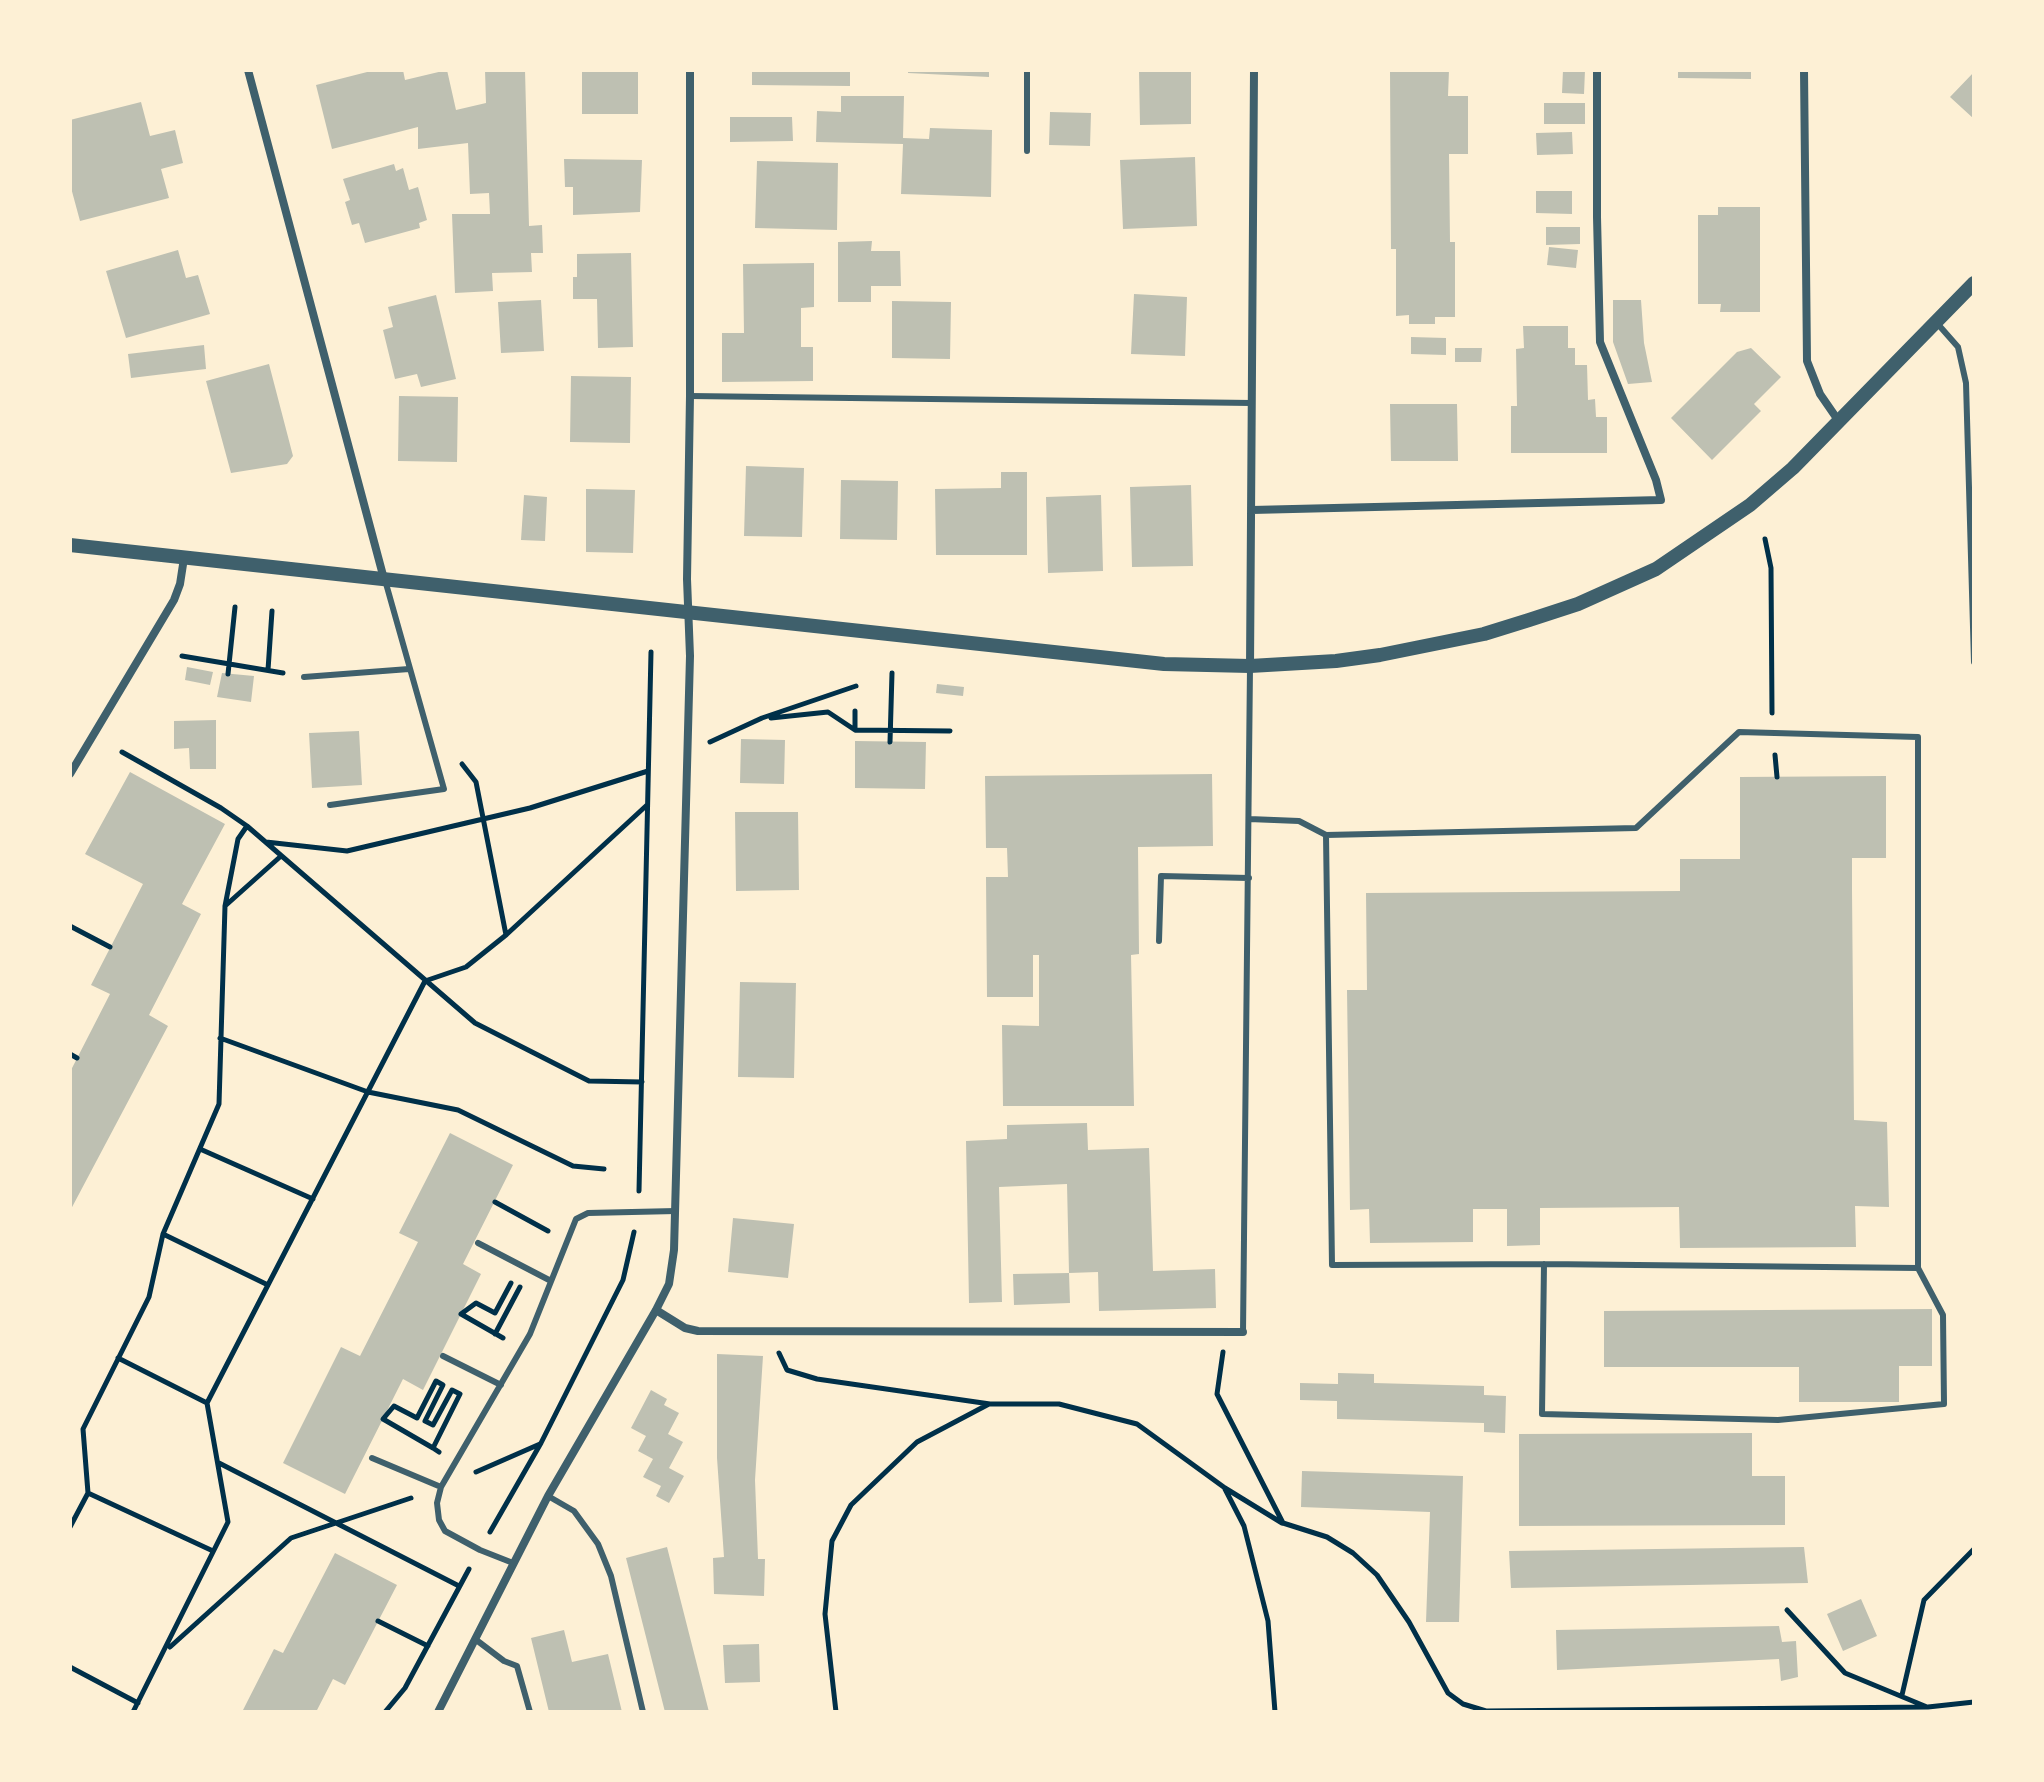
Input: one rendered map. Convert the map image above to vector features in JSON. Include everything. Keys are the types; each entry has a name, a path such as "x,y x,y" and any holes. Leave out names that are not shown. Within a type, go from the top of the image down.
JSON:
{"street":[{"path":"248,70 385,580"},
{"path":"438,1712 548,1496 669,1284 676,1211 690,656 690,70"},
{"path":"1250,666 1254,70"},
{"path":"1252,510 1661,500 1656,480 1600,342 1597,70"},
{"path":"1804,70 1807,361 1820,394 1840,423"},
{"path":"70,545 1137,661 1250,666 1336,661 1447,642 1529,620 1618,588 1680,554 1750,505 1793,468 1974,283"},
{"path":"70,774 174,600 184,558"},
{"path":"656,1310 685,1328 698,1331 1243,1332"}],"lane":[{"path":"1027,70 1027,151"},
{"path":"1936,322 1958,347 1966,383 1974,662"},
{"path":"690,396 1252,403"},
{"path":"330,805 444,789 385,580"},
{"path":"1243,1332 1250,666"},
{"path":"304,677 409,669"},
{"path":"1249,819 1299,821 1326,835 1636,828 1739,732 1918,737 1918,1268 1943,1315 1944,1404 1778,1420 1542,1414 1544,1264"},
{"path":"1326,835 1332,1265 1918,1268"},
{"path":"1159,941 1161,876 1249,878"},
{"path":"513,1563 445,1531 439,1520 437,1503 441,1487 530,1334 576,1219 588,1213 676,1211"},
{"path":"478,1243 551,1281"},
{"path":"443,1356 501,1385"},
{"path":"372,1458 441,1487"},
{"path":"548,1496 574,1511 598,1544 611,1576 643,1712"},
{"path":"475,1639 504,1661 517,1666 530,1712"}],"path":[{"path":"1765,539 1771,568 1772,734 1777,777"},
{"path":"228,674 235,607"},
{"path":"268,670 272,611"},
{"path":"385,1712 405,1688 541,1443 623,1280 638,1213 651,652"},
{"path":"182,656 304,677"},
{"path":"890,742 892,673"},
{"path":"687,752 762,718 856,686"},
{"path":"855,711 855,730"},
{"path":"762,718 828,712 855,730 950,731"},
{"path":"433,751 461,763 476,782 506,935"},
{"path":"122,752 247,826 475,1023 589,1081 642,1082"},
{"path":"265,842 347,851 485,820 648,771"},
{"path":"133,1712 228,1522 207,1403 425,981 466,967 506,935 648,804"},
{"path":"70,1527 88,1493 83,1429 149,1297 163,1234 219,1104 225,906 238,839 247,826"},
{"path":"225,906 281,856"},
{"path":"70,926 110,947"},
{"path":"220,1038 368,1092 458,1110 573,1166 604,1169"},
{"path":"70,1054 77,1058"},
{"path":"200,1149 313,1199"},
{"path":"495,1202 567,1241"},
{"path":"163,1234 268,1285"},
{"path":"488,1330 461,1314 476,1303 495,1313 515,1276"},
{"path":"495,1334 524,1280"},
{"path":"770,1331 787,1370 817,1379 990,1404 1059,1404 1137,1424 1225,1488 1283,1523 1327,1537 1361,1560 1377,1575 1409,1622 1448,1693 1463,1704 1486,1711 1928,1707 1974,1702"},
{"path":"1226,1332 1217,1394 1283,1523"},
{"path":"118,1358 207,1403"},
{"path":"411,1436 383,1419 394,1406 417,1418 436,1381 443,1385 425,1421 433,1425 452,1390 460,1394 433,1448"},
{"path":"836,1712 825,1614 832,1541 851,1505 917,1442 990,1404"},
{"path":"165,1651 291,1538 441,1487 541,1443"},
{"path":"219,1463 459,1586"},
{"path":"1225,1488 1244,1526 1268,1621 1275,1712"},
{"path":"88,1493 213,1551"},
{"path":"1902,1695 1924,1600 1974,1549"},
{"path":"1787,1610 1845,1673 1928,1707"},
{"path":"378,1621 428,1646"},
{"path":"70,1667 138,1703"}],"building":[{"path":"375,70 403,70 405,80 447,70 456,110 486,103 485,70 525,70 529,226 542,225 543,253 531,253 532,272 492,273 493,291 455,293 452,214 490,214 489,193 470,194 468,143 418,149 418,127 332,149 316,85"},
{"path":"582,70 638,70 638,114 582,114"},
{"path":"752,70 850,70 850,86 752,85"},
{"path":"908,70 989,70 989,77 908,73"},
{"path":"1139,70 1191,70 1191,124 1140,125"},
{"path":"1390,70 1449,70 1448,96 1468,96 1468,154 1449,154 1450,242 1455,242 1455,317 1435,317 1435,324 1409,324 1409,315 1396,316 1396,249 1391,249"},
{"path":"1563,70 1585,70 1584,94 1562,93"},
{"path":"1678,70 1751,70 1751,79 1678,78"},
{"path":"1974,72 1974,119 1950,97"},
{"path":"841,96 904,96 903,138 929,139 930,128 992,130 991,197 901,194 903,144 816,142 817,111 841,112"},
{"path":"141,102 150,136 175,130 183,163 161,169 169,198 80,221 70,184 70,120"},
{"path":"1544,103 1585,103 1585,124 1544,124"},
{"path":"1050,112 1091,113 1090,146 1049,145"},
{"path":"730,117 792,117 793,141 730,142"},
{"path":"1572,132 1573,154 1537,155 1536,133"},
{"path":"1195,157 1197,226 1123,229 1120,160"},
{"path":"564,159 642,160 640,212 573,215 573,187 565,187"},
{"path":"757,161 838,163 837,230 755,228"},
{"path":"394,164 396,171 403,168 409,190 418,187 427,220 419,223 420,228 365,243 359,223 352,225 345,202 350,200 343,179"},
{"path":"1536,191 1572,191 1572,214 1536,213"},
{"path":"1718,207 1760,207 1760,312 1720,312 1721,304 1698,304 1698,215 1718,215"},
{"path":"1546,227 1580,227 1580,244 1546,245"},
{"path":"872,241 871,251 900,251 901,286 871,286 871,302 838,302 838,242"},
{"path":"1549,247 1578,250 1576,268 1547,265"},
{"path":"178,250 186,278 198,275 210,314 126,338 106,271"},
{"path":"631,253 633,347 598,348 597,299 573,299 577,254"},
{"path":"814,263 814,307 801,308 801,347 813,347 813,381 722,382 722,333 744,333 743,264"},
{"path":"1134,294 1187,297 1185,356 1131,354"},
{"path":"436,295 456,379 421,387 417,374 395,379 383,330 393,327 388,307"},
{"path":"541,300 544,351 501,353 498,302"},
{"path":"1613,300 1641,300 1644,343 1652,382 1628,384 1613,342"},
{"path":"892,301 951,302 950,359 892,358"},
{"path":"1523,326 1568,326 1568,348 1575,348 1575,365 1587,365 1588,400 1595,399 1596,417 1607,417 1607,453 1511,453 1511,406 1517,406 1516,349 1524,348"},
{"path":"1411,337 1446,338 1446,355 1411,354"},
{"path":"204,345 206,369 131,378 128,354"},
{"path":"1455,348 1482,348 1481,362 1455,362"},
{"path":"1751,348 1781,377 1754,404 1761,411 1712,460 1671,418 1737,352"},
{"path":"269,364 293,456 287,464 231,473 206,381"},
{"path":"571,376 631,377 630,443 570,442"},
{"path":"399,396 458,397 457,462 398,461"},
{"path":"1390,404 1457,404 1458,461 1391,461"},
{"path":"746,466 804,468 802,537 744,536"},
{"path":"1001,472 1027,472 1027,555 936,555 935,489 1001,488"},
{"path":"841,480 898,481 897,540 840,539"},
{"path":"1191,485 1193,566 1132,567 1130,487"},
{"path":"586,489 635,490 633,553 586,552"},
{"path":"524,495 547,497 545,541 521,540"},
{"path":"1101,495 1103,571 1048,573 1046,497"},
{"path":"187,667 213,672 210,685 185,680"},
{"path":"222,673 254,676 251,702 217,697"},
{"path":"937,684 964,687 963,696 936,693"},
{"path":"216,720 216,769 190,769 189,748 174,749 174,721"},
{"path":"359,731 362,785 312,788 309,733"},
{"path":"741,739 785,740 784,784 740,783"},
{"path":"855,741 926,742 925,789 855,788"},
{"path":"130,772 225,824 182,904 201,914 149,1015 168,1026 70,1211 70,1072 110,994 91,985 143,884 85,854"},
{"path":"1212,774 1213,846 1138,847 1139,954 1131,955 1134,1106 1003,1106 1002,1025 1039,1026 1039,955 1033,955 1033,997 987,997 986,877 1008,877 1007,848 986,848 985,776"},
{"path":"1886,776 1886,858 1852,858 1852,890 1854,1120 1887,1122 1889,1207 1855,1206 1856,1247 1680,1248 1679,1207 1540,1208 1540,1245 1507,1246 1507,1209 1473,1209 1473,1242 1370,1243 1369,1209 1350,1210 1347,990 1367,990 1366,893 1680,891 1680,859 1740,859 1740,777"},
{"path":"735,812 798,812 799,890 736,891"},
{"path":"740,982 796,983 794,1078 738,1077"},
{"path":"1087,1123 1088,1150 1149,1148 1153,1271 1215,1269 1216,1308 1099,1311 1098,1272 1069,1273 1067,1184 999,1187 1002,1302 969,1303 966,1141 1007,1139 1007,1125"},
{"path":"450,1133 513,1165 463,1264 481,1274 423,1390 403,1379 345,1494 283,1463 341,1347 360,1356 418,1242 399,1233"},
{"path":"733,1218 794,1224 788,1278 728,1272"},
{"path":"1069,1273 1070,1303 1014,1305 1013,1274"},
{"path":"1932,1309 1932,1366 1899,1366 1899,1402 1799,1402 1799,1367 1604,1367 1604,1311"},
{"path":"717,1354 763,1356 755,1480 758,1559 765,1559 764,1596 714,1594 713,1558 724,1557 717,1458"},
{"path":"1338,1373 1374,1374 1374,1383 1484,1386 1484,1395 1506,1396 1505,1433 1484,1432 1484,1423 1337,1419 1337,1401 1300,1400 1300,1383 1338,1384"},
{"path":"651,1390 667,1399 664,1405 679,1413 668,1434 683,1442 669,1468 684,1476 669,1503 656,1496 661,1486 643,1477 653,1459 638,1451 646,1436 631,1428"},
{"path":"1752,1433 1752,1476 1785,1476 1785,1525 1519,1526 1519,1434"},
{"path":"1302,1471 1463,1476 1459,1622 1426,1622 1430,1512 1301,1507"},
{"path":"667,1547 709,1712 665,1712 626,1558"},
{"path":"1804,1547 1808,1583 1511,1588 1509,1551"},
{"path":"335,1553 397,1585 345,1685 333,1679 316,1712 242,1712 274,1649 283,1653"},
{"path":"1861,1599 1877,1636 1843,1651 1827,1614"},
{"path":"1779,1626 1782,1642 1796,1641 1798,1677 1781,1681 1779,1659 1557,1670 1556,1630"},
{"path":"564,1630 572,1662 608,1654 622,1712 549,1712 531,1638"},
{"path":"759,1644 760,1682 725,1683 723,1645"}]}
